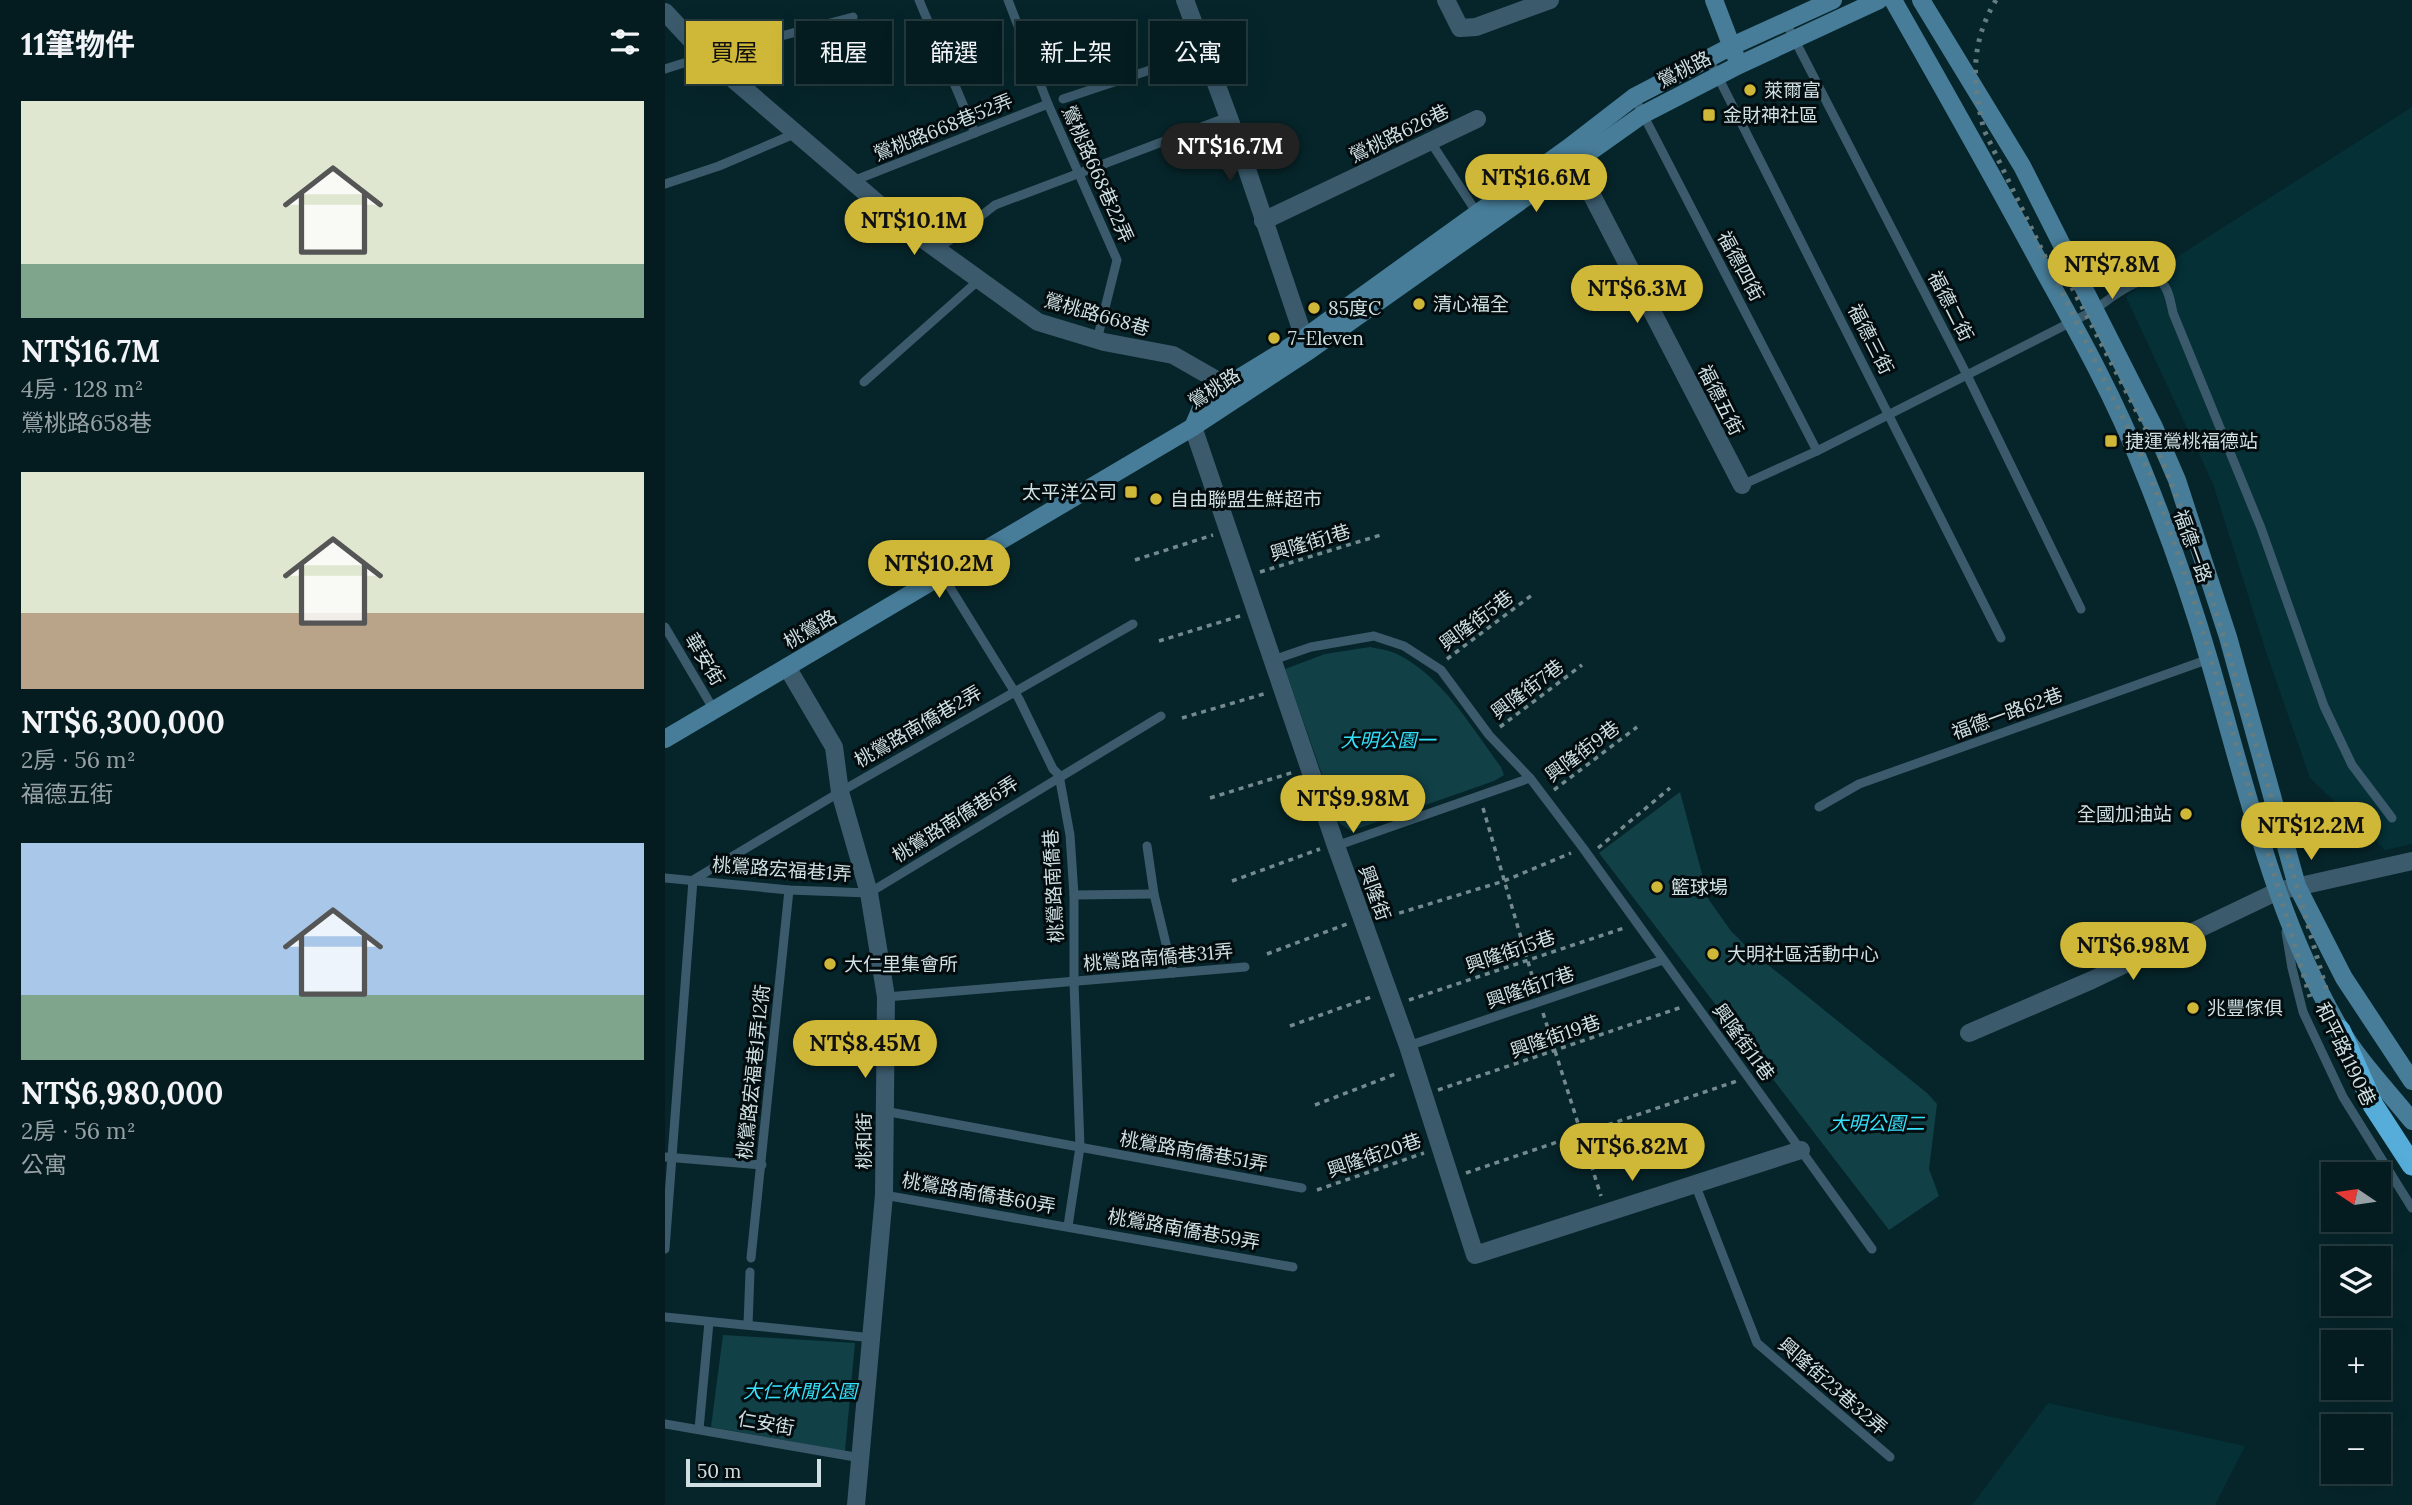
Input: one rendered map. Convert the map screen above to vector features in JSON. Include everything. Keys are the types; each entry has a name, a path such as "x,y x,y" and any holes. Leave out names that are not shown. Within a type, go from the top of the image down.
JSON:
{"highway":[{"path":"2340,1030 2373,1105 2412,1165"}],"main road":[{"path":"1714,0 1739,65"},
{"name":"鶯桃路","path":"1193,426 1205,399 1229,393 1307,344 1572,155 1633,97 1709,57 1833,0"},
{"name":"鶯桃路","path":"1307,344 1477,213 1572,155 1739,65 1879,0"},
{"name":"福德一路","path":"1893,0 1989,168 2124,425 2142,466 2184,583 2209,659 2249,802 2298,945 2340,1030 2412,1121"},
{"name":"福德一路","path":"1921,0 2022,166 2154,427 2177,480 2228,637 2297,886 2344,978 2412,1081"},
{"name":"桃鶯路","path":"665,739 1193,426"}],"street":[{"path":"1185,0 1193,21"},
{"path":"1446,0 1460,28 1476,27 1551,0"},
{"name":"鶯桃路668巷","path":"665,12 686,34"},
{"name":"鶯桃路668巷","path":"739,84 902,224 1038,322 1097,340 1173,355 1215,379 1229,393"},
{"path":"1216,84 1307,344"},
{"name":"鶯桃路626巷","path":"1263,221 1477,119"},
{"name":"福德五街","path":"1572,155 1742,485"},
{"name":"興隆街","path":"1193,426 1336,845 1408,1046 1475,1255 1695,1184"},
{"name":"桃和街","path":"787,667 834,747 840,792 869,892 885,997 884,1195 856,1505"},
{"path":"1969,1033 2280,897 2297,886 2412,860"},
{"path":"1695,1184 1801,1150"}],"lane":[{"path":"919,0 975,133"},
{"name":"鶯桃路668巷22弄","path":"1008,0 1048,104 1117,260 1097,340"},
{"path":"782,35 853,17"},
{"name":"福德二街","path":"1785,21 1967,375 2081,609"},
{"name":"福德三街","path":"1709,57 2001,638"},
{"path":"665,69 686,62"},
{"path":"1063,99 1150,70"},
{"name":"福德四街","path":"1633,97 1817,450"},
{"name":"鶯桃路668巷52弄","path":"852,182 1048,104"},
{"path":"937,250 995,205 1228,117"},
{"path":"665,184 719,166 795,134"},
{"path":"1430,141 1477,213"},
{"path":"1742,485 2072,322 2127,288 2150,278 2164,284 2173,313 2261,528 2324,706 2352,765 2392,818"},
{"path":"864,382 979,280"},
{"name":"桃鶯路南僑巷","path":"943,576 1014,691 1053,769 1059,775 1070,835 1074,895 1080,1147 1068,1226"},
{"name":"桃鶯路南僑巷2弄","path":"840,792 1133,624"},
{"name":"華安街","path":"665,627 714,710"},
{"name":"興隆街11巷","path":"1273,660 1311,646 1374,636 1404,646 1441,670 1489,735 1530,778 1872,1249"},
{"name":"福德一路62巷","path":"1819,807 1859,785 2209,659"},
{"name":"桃鶯路南僑巷6弄","path":"869,892 1059,775 1161,716"},
{"path":"1336,845 1530,778"},
{"name":"桃鶯路宏福巷1弄","path":"693,880 840,792"},
{"path":"1147,846 1154,894 1173,973"},
{"name":"桃鶯路宏福巷1弄","path":"665,878 789,890 869,892"},
{"path":"665,1249 669,1158 693,880"},
{"name":"桃鶯路宏福巷1弄12衖","path":"751,1258 789,890"},
{"path":"1074,895 1154,894"},
{"name":"和平路1190巷","path":"2280,897 2292,968 2303,1012 2343,1097 2412,1208"},
{"name":"興隆街17巷","path":"1408,1046 1663,960"},
{"name":"桃鶯路南僑巷31弄","path":"885,997 1245,967"},
{"name":"桃鶯路南僑巷51弄","path":"884,1111 1301,1188"},
{"path":"669,1158 762,1165"},
{"name":"興隆街23巷32弄","path":"1695,1184 1757,1343 1890,1457"},
{"name":"桃鶯路南僑巷60弄","path":"884,1195 1068,1226"},
{"name":"桃鶯路南僑巷59弄","path":"1068,1226 1293,1267"},
{"path":"748,1325 750,1272"},
{"path":"665,1317 873,1338"},
{"path":"699,1429 709,1322"},
{"name":"仁安街","path":"665,1424 861,1458"}],"path":[{"path":"1135,560 1228,530"},
{"name":"興隆街1巷","path":"1244,577 1384,534"},
{"name":"興隆街5巷","path":"1437,667 1532,595"},
{"path":"1159,641 1256,611"},
{"name":"興隆街7巷","path":"1489,735 1582,665"},
{"path":"1182,719 1283,688"},
{"name":"興隆街9巷","path":"1544,797 1637,727"},
{"path":"1210,798 1309,767"},
{"path":"1267,954 1363,921 1504,881 1585,852 1670,788"},
{"path":"1232,881 1336,845"},
{"name":"興隆街15巷","path":"1290,1026 1636,924"},
{"name":"興隆街19巷","path":"1424,1094 1694,1003"},
{"path":"1315,1105 1415,1067"},
{"path":"1451,1178 1748,1077"},
{"name":"興隆街20巷","path":"1317,1190 1441,1147"}],"shaded area":[{"path":"2412,107 2412,844 2385,850 2310,778 2266,652 2213,484 2126,297 2180,255"},
{"path":"2048,1403 2245,1446 2215,1505 1972,1505"}],"green space":[{"name":"大明公園一","path":"1370,647 1397,654 1442,689 1501,767 1504,775 1494,781 1351,831 1339,823 1285,669 1325,654"},
{"name":"大明公園二","path":"1680,792 1709,900 1731,931 1751,951 1927,1093 1937,1104 1929,1169 1939,1196 1889,1230 1599,853"},
{"name":"大仁休閒公園","path":"723,1335 855,1343 845,1451 711,1427"}],"railway":[{"path":"1996,0 1981,32 1976,64 1977,96 1984,130 2150,474 2192,594 2310,997"},
{"path":"2067,278 2163,462 2198,552 2327,992"}],"place":[{"name":"萊爾富","path":"1750,90"},
{"name":"金財神社區","path":"1709,115"},
{"name":"清心福全","path":"1419,304"},
{"name":"85度C","path":"1314,308"},
{"name":"7-Eleven","path":"1274,338"},
{"name":"捷運鶯桃福德站","path":"2111,441"},
{"name":"太平洋公司","path":"1131,492"},
{"name":"自由聯盟生鮮超市","path":"1156,499"},
{"name":"全國加油站","path":"2186,814"},
{"name":"籃球場","path":"1657,887"},
{"name":"大明社區活動中心","path":"1713,954"},
{"name":"大仁里集會所","path":"830,964"},
{"name":"兆豐傢俱","path":"2193,1008"}]}
